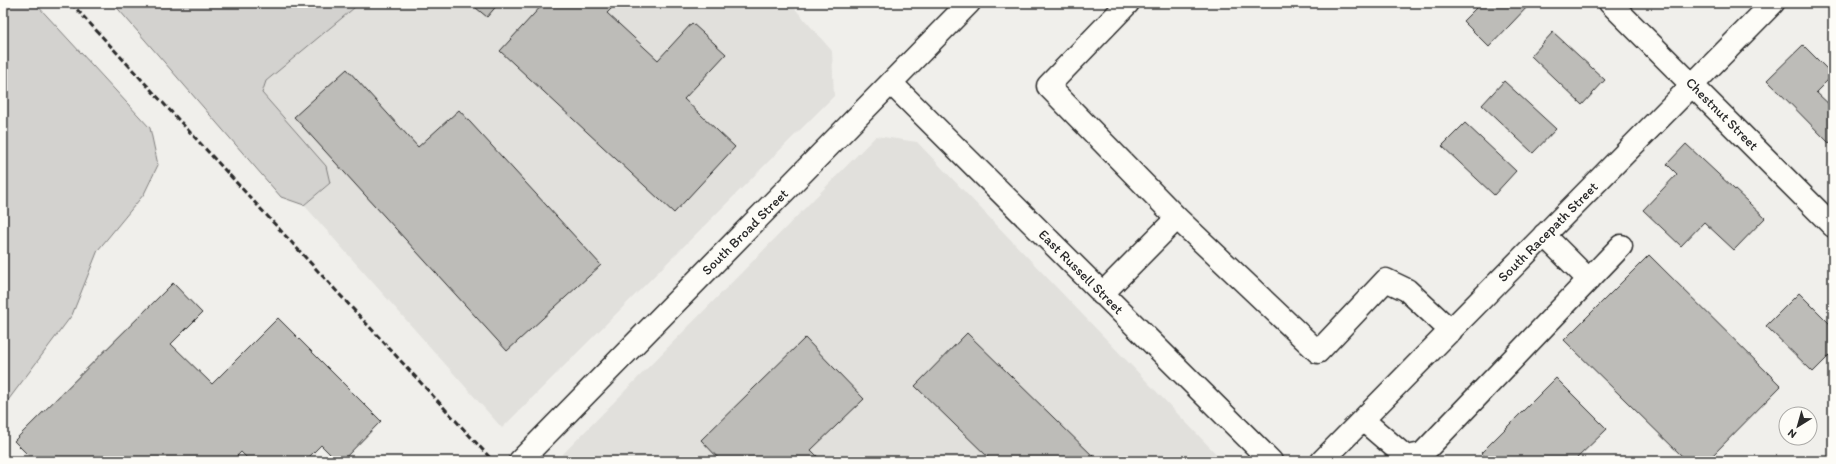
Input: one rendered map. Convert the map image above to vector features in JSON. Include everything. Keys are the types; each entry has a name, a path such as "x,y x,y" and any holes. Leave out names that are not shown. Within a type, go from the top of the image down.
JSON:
{"street":[{"name":"South Broad Street","path":"520,461 892,84 969,3"},
{"path":"1128,3 1048,86 1177,218 1318,352 1386,280 1407,290 1451,331"},
{"name":"Chestnut Street","path":"1610,3 1833,226"},
{"name":"South Racepath Street","path":"1322,461 1773,3"},
{"name":"East Russell Street","path":"892,84 1271,461"},
{"path":"1102,294 1177,218"},
{"path":"1544,235 1589,280"},
{"path":"1363,420 1406,457 1422,454 1621,246"}],"shaded area":[{"path":"3,3 35,3 150,128 158,165 144,194 98,250 72,315 3,407"},
{"path":"113,3 360,3 266,81 262,93 326,166 330,183 304,205 281,197"},
{"path":"360,3 790,3 832,51 834,96 502,428 304,205 330,183 262,93 265,81"},
{"path":"876,136 917,142 1223,461 556,461"}],"building":[{"path":"470,3 499,3 487,17"},
{"path":"544,3 617,3 607,13 658,60 692,23 726,54 684,99 735,147 674,213 500,51"},
{"path":"1481,3 1530,4 1489,47 1463,21"},
{"path":"1553,32 1605,80 1582,105 1531,56"},
{"path":"1803,45 1833,75 1816,92 1833,108 1833,139 1829,143 1767,80"},
{"path":"347,69 418,147 459,110 601,265 507,351 294,117"},
{"path":"1504,81 1556,129 1533,153 1482,105"},
{"path":"1465,123 1516,171 1494,195 1442,146"},
{"path":"1686,144 1765,218 1734,250 1704,222 1681,246 1643,210 1677,174 1667,164"},
{"path":"1649,255 1781,386 1707,461 1687,461 1564,340"},
{"path":"173,283 202,313 171,344 212,384 278,318 381,421 342,461 337,461 321,445 306,460 307,461 250,461 241,452 232,461 34,461 14,441"},
{"path":"1799,293 1833,327 1833,352 1813,372 1766,326"},
{"path":"967,333 1098,461 992,461 915,386"},
{"path":"805,338 864,399 811,450 822,461 721,461 701,440"},
{"path":"1556,378 1607,429 1574,461 1489,461 1481,453"}],"railway":[{"path":"71,3 493,461"}]}
